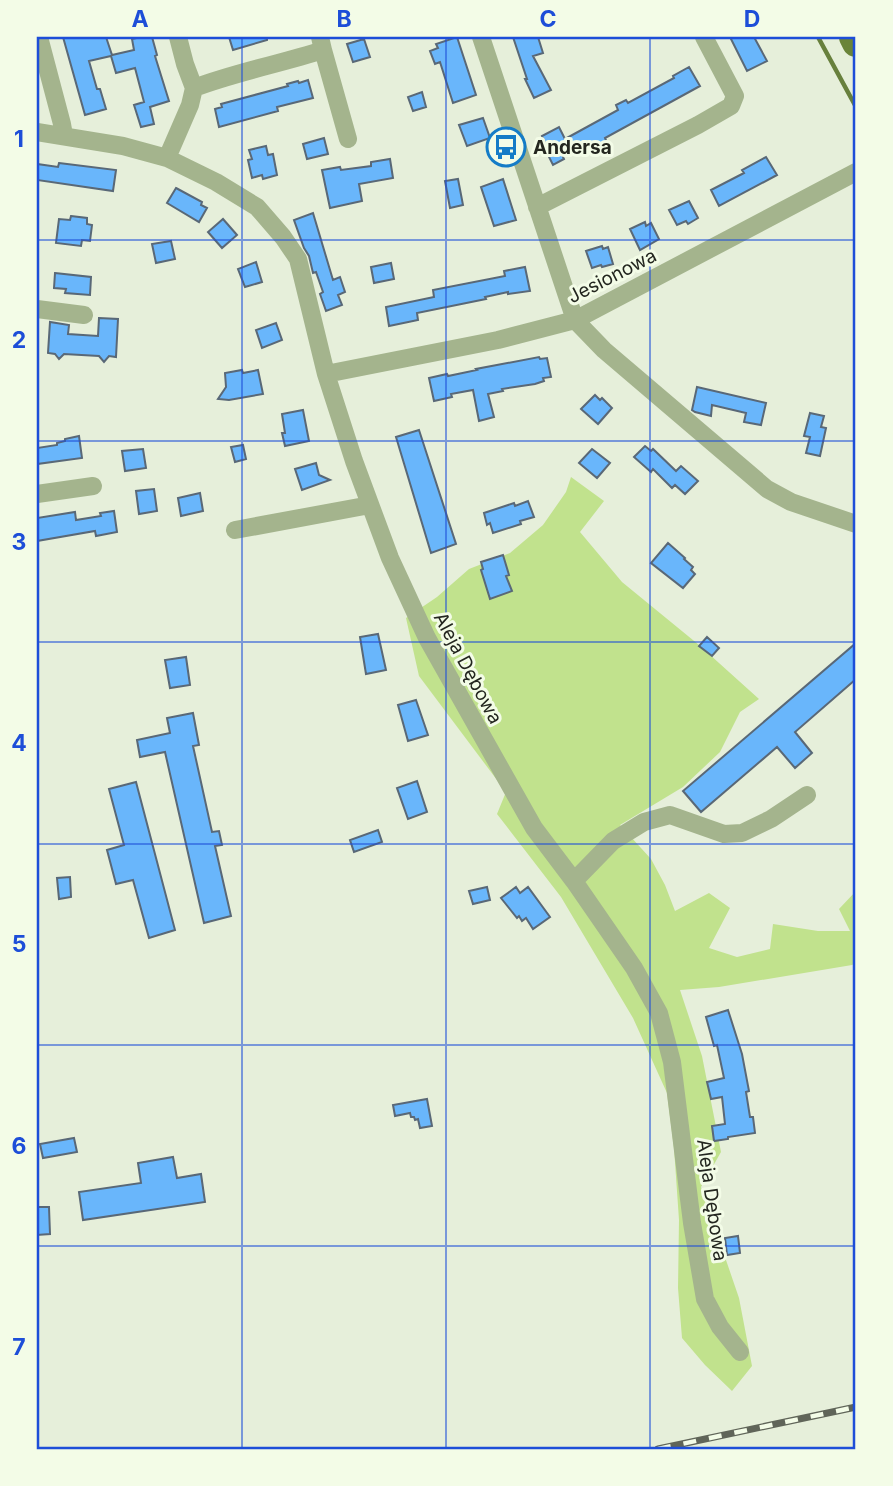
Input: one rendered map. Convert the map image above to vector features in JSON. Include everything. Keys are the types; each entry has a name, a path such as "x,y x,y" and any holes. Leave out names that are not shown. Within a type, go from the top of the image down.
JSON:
{"main road":[{"path":"853,37 856,43"}],"street":[{"path":"39,37 64,135"},
{"path":"167,158 190,105 194,88 177,37"},
{"path":"481,37 575,320 604,349 767,489 791,502 856,524"},
{"path":"537,207 731,106 735,96 704,37"},
{"path":"194,88 256,70 321,44 348,139"},
{"name":"Aleja Dębowa","path":"37,132 123,146 167,158 216,182 257,207 284,237 298,259 326,374 354,461 390,558 433,649 534,828 634,968 659,1013 672,1062 692,1223 705,1299 720,1328 740,1352"},
{"name":"Jesionowa","path":"326,374 498,340 575,320 856,172"},
{"path":"37,309 84,315"},
{"path":"37,494 93,486"},
{"path":"235,530 370,505"},
{"path":"574,881 613,841 644,822 670,815 724,834 742,833 771,819 807,795"}],"green space":[{"path":"571,477 604,501 580,532 622,582 759,699 740,712 720,752 683,787 620,825 651,859 675,911 709,893 730,908 709,948 737,957 770,949 773,924 818,931 850,931 839,909 856,891 856,963 719,987 680,990 702,1056 721,1152 701,1187 739,1298 752,1366 732,1391 682,1338 678,1288 679,1220 667,1093 633,1018 561,897 497,814 506,792 419,676 406,618 437,597 469,569 510,553 543,525 566,492"}],"building":[{"path":"63,37 106,37 112,55 134,50 132,39 152,37 169,101 150,107 154,124 141,127 134,105 144,102 135,68 116,73 111,56 89,61 106,109 85,115"},
{"path":"229,37 267,37 267,40 233,50"},
{"path":"457,37 476,95 453,103 440,62 435,64 430,51 438,48 436,44"},
{"path":"513,37 538,37 543,53 533,56 551,90 534,98 525,79"},
{"path":"730,37 754,37 767,61 747,71"},
{"path":"364,39 370,57 353,62 347,44"},
{"path":"689,67 700,86 605,138 608,145 598,151 594,144 587,147 586,144 553,165 542,136 559,127 565,139 618,110 616,105 626,100 628,103"},
{"path":"308,80 313,98 277,107 278,111 219,127 215,109 222,107 221,104"},
{"path":"422,92 426,107 413,111 408,97"},
{"path":"483,118 490,138 467,146 459,125"},
{"path":"324,138 328,154 307,159 303,144"},
{"path":"266,146 268,155 273,154 277,175 263,179 262,175 252,178 249,150"},
{"path":"766,157 777,175 719,206 711,190 744,173 742,170"},
{"path":"390,159 393,178 359,184 362,201 330,208 322,170 371,166 371,162"},
{"path":"59,163 116,170 113,191 37,180 37,164 58,167"},
{"path":"458,179 463,205 450,208 445,181"},
{"path":"503,179 516,220 494,226 481,187"},
{"path":"176,188 202,202 201,205 207,208 199,222 167,203"},
{"path":"689,201 698,218 688,224 686,221 677,225 669,210"},
{"path":"313,213 333,280 340,277 345,292 338,295 342,305 326,311 316,272 313,273 294,220"},
{"path":"71,216 87,218 87,224 92,225 90,241 82,240 81,246 56,243 59,219 70,220"},
{"path":"223,219 237,235 222,248 208,232"},
{"path":"645,222 646,226 651,223 659,239 640,250 630,229"},
{"path":"171,241 175,259 156,263 152,244"},
{"path":"602,246 603,249 608,247 613,264 592,268 586,251"},
{"path":"256,262 262,282 245,287 238,269"},
{"path":"391,263 394,279 374,283 371,267"},
{"path":"525,267 530,291 508,292 417,313 418,320 389,326 386,307 434,297 433,290 505,276 504,271"},
{"path":"55,273 91,277 90,295 65,293 66,289 54,288"},
{"path":"99,318 118,319 116,357 109,356 104,362 99,356 64,354 59,359 55,354 48,353 50,322 69,325 68,334 98,336"},
{"path":"276,323 282,340 262,348 256,330"},
{"path":"539,357 547,358 551,377 543,378 544,381 535,384 488,394 494,417 479,421 473,390 451,394 452,397 434,401 429,378"},
{"path":"242,370 243,373 258,370 263,394 229,400 218,399 226,387 225,373"},
{"path":"697,387 766,403 761,425 744,422 746,413 712,405 711,416 695,412 692,410"},
{"path":"595,395 612,408 598,424 581,409"},
{"path":"303,410 309,441 285,446 282,414"},
{"path":"810,413 824,416 821,427 826,428 820,456 806,453 810,437 804,436"},
{"path":"419,430 456,544 431,553 396,437"},
{"path":"79,436 82,458 37,464 37,448 57,445 65,439"},
{"path":"243,445 246,459 235,462 231,447"},
{"path":"645,446 651,451 653,449 676,471 681,466 698,481 685,494 675,485 672,488 653,469 651,472 634,457"},
{"path":"143,449 146,468 125,471 122,451"},
{"path":"592,449 610,463 597,478 579,463"},
{"path":"316,463 319,475 330,480 302,490 295,469"},
{"path":"154,489 157,511 139,514 136,491"},
{"path":"200,493 203,511 181,516 178,498"},
{"path":"528,501 534,517 493,533 490,523 487,525 484,513"},
{"path":"114,511 117,532 96,536 95,531 37,541 37,518 75,512 76,520"},
{"path":"668,543 693,567 691,570 695,574 683,588 651,563"},
{"path":"503,555 509,575 506,576 512,591 490,599 481,562"},
{"path":"378,634 386,670 366,674 360,637"},
{"path":"707,637 719,648 712,656 699,646"},
{"path":"856,643 856,679 795,732 812,753 795,768 777,747 701,812 683,791"},
{"path":"186,657 190,685 170,688 165,660"},
{"path":"416,700 428,735 408,741 398,705"},
{"path":"193,713 199,745 193,746 212,832 219,831 222,845 215,846 231,916 204,923 165,752 140,757 137,740 170,733 167,718"},
{"path":"417,781 427,812 408,819 397,788"},
{"path":"136,782 175,930 149,938 133,880 116,884 107,850 124,845 109,789"},
{"path":"378,830 382,842 354,852 350,840"},
{"path":"70,877 71,897 59,899 57,878"},
{"path":"487,887 490,900 473,904 469,891"},
{"path":"516,887 520,893 528,887 550,917 533,929 526,918 522,921 519,916 517,918 501,898"},
{"path":"728,1010 742,1054 749,1091 746,1092 750,1117 753,1117 755,1133 714,1141 712,1126 725,1124 722,1097 711,1099 707,1082 724,1078 717,1045 714,1046 706,1017"},
{"path":"427,1099 432,1126 420,1128 418,1119 411,1117 410,1113 395,1116 393,1105"},
{"path":"74,1138 77,1152 43,1158 40,1144"},
{"path":"173,1157 177,1178 201,1174 205,1202 83,1220 79,1192 141,1183 138,1163"},
{"path":"37,1207 49,1207 50,1234 37,1235"},
{"path":"738,1236 740,1253 727,1255 725,1238"}],"waterway":[{"path":"818,37 856,107"}],"railway":[{"path":"658,1449 856,1407"}],"place":[{"name":"Andersa","path":"506,147"}]}
